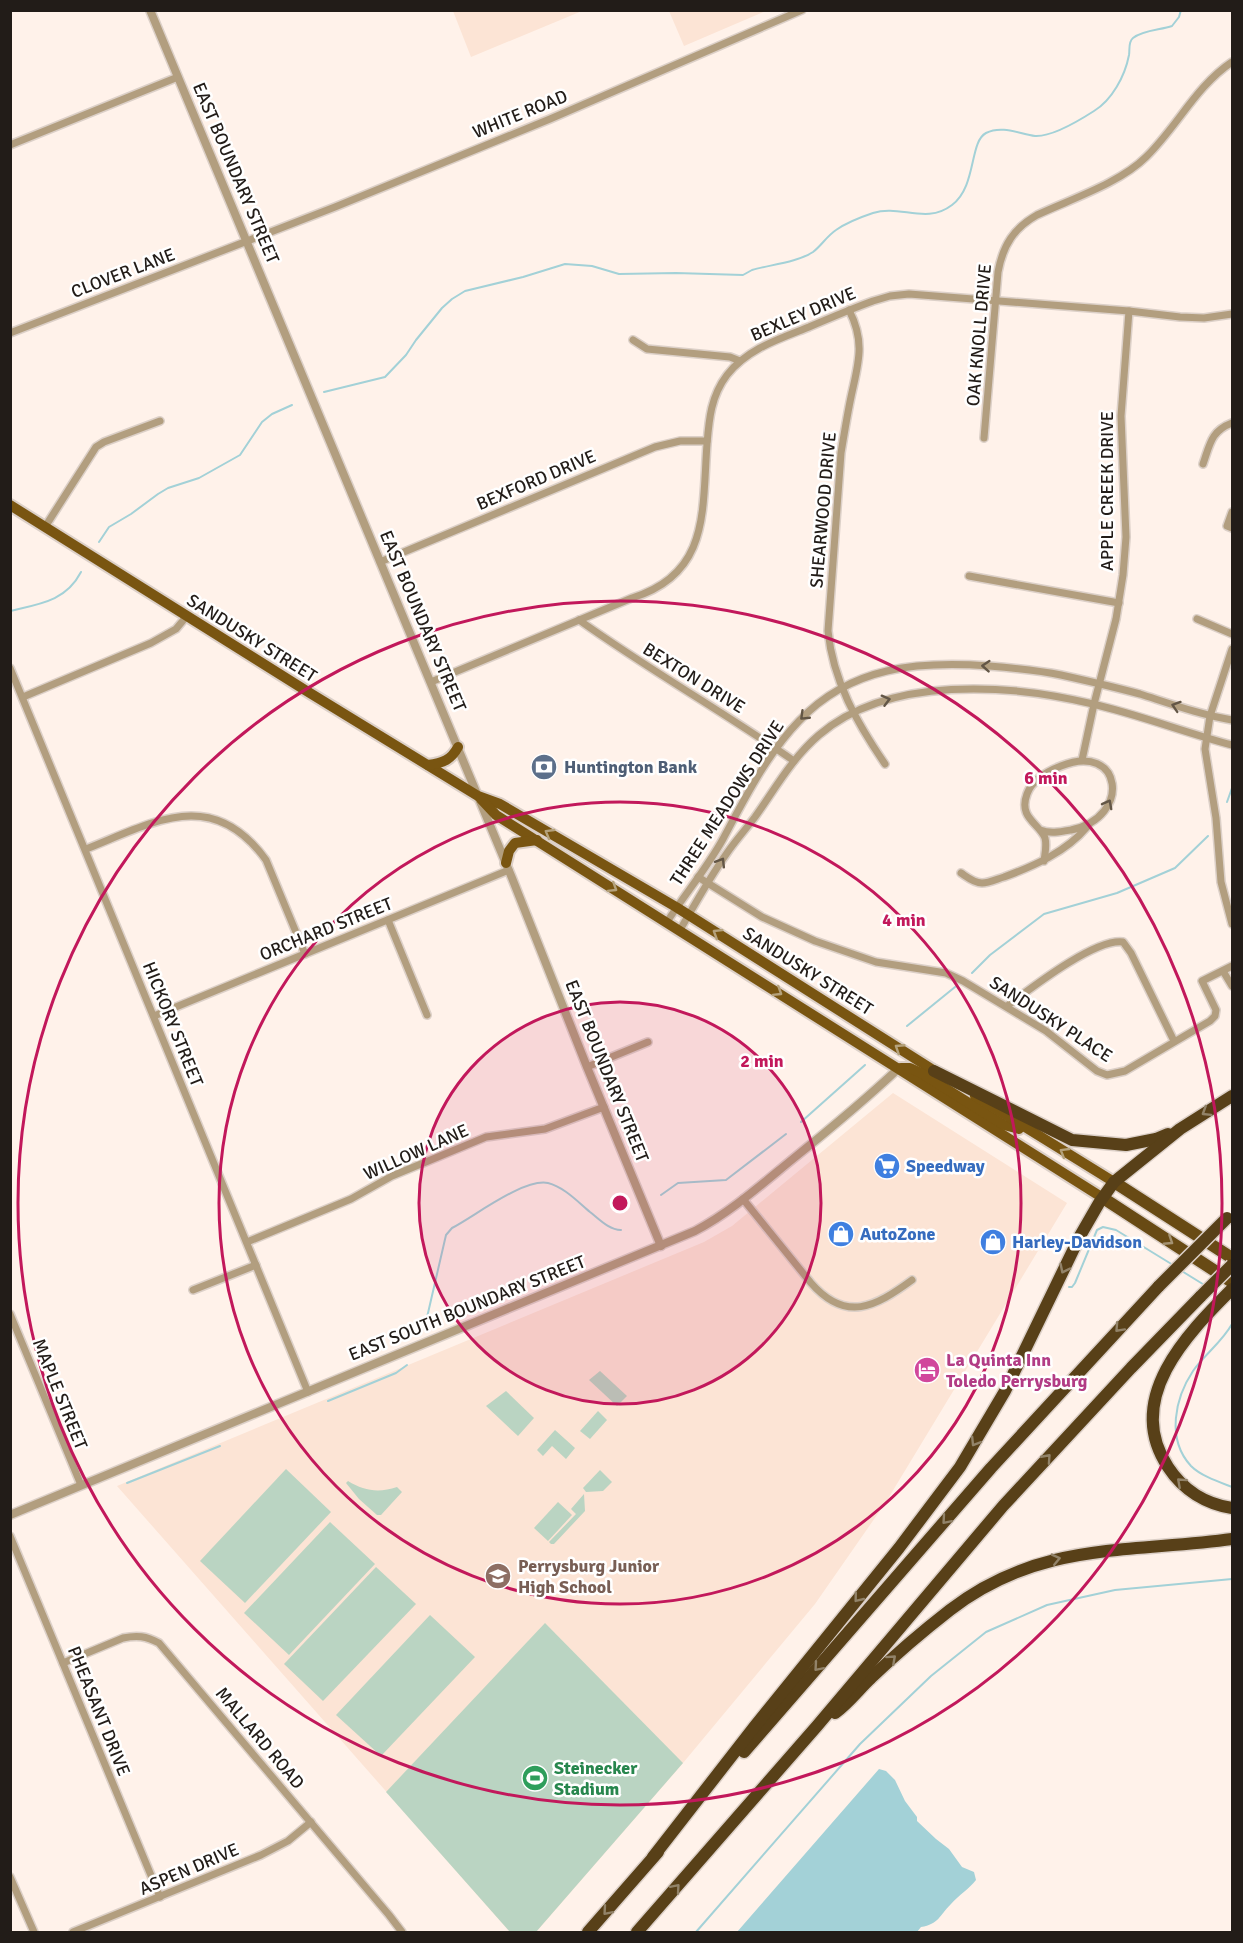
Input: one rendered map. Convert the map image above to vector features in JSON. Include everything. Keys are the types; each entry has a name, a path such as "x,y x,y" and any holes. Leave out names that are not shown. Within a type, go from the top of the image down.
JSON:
{"highway":[{"path":"934,1071 1072,1140 1126,1145 1156,1139 1180,1129"},
{"path":"653,1857 899,1548 960,1467 1005,1391 1080,1236 1114,1182 1180,1129 1233,1095"},
{"path":"1114,1182 1233,1258"},
{"path":"1103,1198 1233,1282"},
{"path":"588,1932 991,1468 1160,1286 1230,1216"},
{"path":"637,1932 817,1726 1003,1506 1100,1400 1233,1265"},
{"path":"1233,1289 1187,1336 1166,1368 1154,1404 1154,1429 1156,1442 1166,1465 1182,1484 1206,1501 1233,1508"},
{"path":"817,1726 844,1706 869,1679 944,1614 1000,1579 1071,1555 1233,1539"}],"main road":[{"name":"SANDUSKY STREET","path":"10,505 186,617 478,796 500,804 688,915 1114,1182"},
{"path":"428,765 440,764 448,760 458,747"},
{"name":"SANDUSKY STREET","path":"478,796 496,815 1103,1198"},
{"path":"508,867 509,851 514,843 537,840"},
{"path":"899,1068 910,1068 921,1073 1004,1125 1031,1132"}],"street":[{"name":"EAST BOUNDARY STREET","path":"150,10 508,867 587,1067 662,1246"},
{"name":"WHITE ROAD","path":"246,242 550,119 802,10"},
{"name":"OAK KNOLL DRIVE","path":"984,438 995,301 1000,259 1005,246 1016,230 1037,214 1112,180 1137,165 1160,142 1203,87 1233,62"},
{"path":"10,145 178,77"},
{"name":"CLOVER LANE","path":"10,333 246,242"},
{"name":"BEXLEY DRIVE","path":"431,682 658,588 668,581 686,561 700,532 709,422 715,398 726,376 740,361 759,348 881,298 909,294 1196,318 1233,314"},
{"name":"SHEARWOOD DRIVE","path":"849,310 857,326 860,352 841,453 828,616 830,651 852,712 885,764"},
{"name":"APPLE CREEK DRIVE","path":"1082,760 1119,603 1126,537 1121,416 1130,312"},
{"path":"633,340 647,349 730,357 740,361"},
{"path":"45,527 96,447 160,421"},
{"path":"1203,464 1218,429 1233,423"},
{"name":"BEXFORD DRIVE","path":"380,562 655,447 680,441 708,441"},
{"path":"1230,527 1233,512"},
{"path":"969,576 1119,603"},
{"path":"23,697 151,643 176,629 186,617"},
{"path":"1197,619 1233,634"},
{"name":"BEXTON DRIVE","path":"579,620 658,674 794,761"},
{"path":"1233,649 1210,716 1205,755 1216,818 1221,882 1233,924"},
{"name":"THREE MEADOWS DRIVE","path":"667,922 714,852 747,793 786,736 807,713 842,688 870,675 889,670 934,665 1014,668 1052,673 1100,684 1210,716 1233,720"},
{"name":"HICKORY STREET","path":"10,668 308,1392"},
{"name":"THREE MEADOWS DRIVE","path":"680,930 728,852 794,761 819,734 852,712 875,703 909,694 972,690 1035,693 1094,704 1233,745"},
{"path":"961,873 981,883 1019,872 1044,861 1071,842 1104,812 1113,794 1110,776 1106,769 1091,761 1082,760 1064,764 1049,771 1027,793 1025,803 1028,817 1040,830 1047,845 1044,861"},
{"path":"86,849 156,820 169,817 199,816 223,823 243,835 266,860 305,954"},
{"path":"1040,830 1063,831 1088,825"},
{"name":"ORCHARD STREET","path":"154,1016 388,920 508,867"},
{"name":"SANDUSKY PLACE","path":"698,877 762,917 795,933 876,962 946,973 1046,1031 1097,1071 1107,1075 1125,1071 1210,1021 1215,1016 1216,1010 1202,981 1223,971"},
{"path":"388,920 427,1015"},
{"path":"1006,1006 1084,954 1107,944 1124,942 1174,1041"},
{"path":"1233,966 1223,971 1233,986"},
{"path":"587,1067 648,1042"},
{"name":"EAST SOUTH BOUNDARY STREET","path":"10,1515 662,1246 712,1222 873,1093 899,1068"},
{"name":"WILLOW LANE","path":"247,1242 351,1199 392,1176 486,1137 545,1129 604,1107"},
{"path":"743,1199 822,1296 836,1304 852,1308 872,1304 912,1280"},
{"path":"193,1290 256,1265"},
{"name":"MAPLE STREET","path":"10,1314 81,1485"},
{"name":"PHEASANT DRIVE","path":"10,1536 160,1897"},
{"name":"MALLARD ROAD","path":"63,1663 131,1636 146,1637 159,1643 402,1932"},
{"name":"ASPEN DRIVE","path":"73,1932 278,1847 311,1822"},
{"path":"10,1877 34,1932"}],"shaded area":[{"path":"453,11 582,11 471,57"},
{"path":"669,11 766,11 684,46"},
{"name":"Perrysburg Junior High School","path":"893,1093 1067,1203 886,1502 815,1604 683,1763 536,1932 510,1932 117,1486 704,1242 732,1226"}],"green space":[{"path":"600,1371 627,1396 617,1406 589,1380"},
{"path":"506,1391 534,1418 518,1436 486,1406"},
{"path":"598,1411 607,1420 590,1439 580,1431"},
{"path":"555,1430 575,1448 566,1459 552,1446 543,1456 537,1450"},
{"path":"286,1469 331,1512 245,1603 200,1561"},
{"path":"600,1470 612,1482 603,1491 586,1492 583,1488"},
{"path":"348,1481 366,1489 384,1490 397,1487 402,1492 381,1515 377,1515 359,1499 346,1483"},
{"path":"584,1494 585,1511 554,1544 551,1544 549,1542 576,1514 571,1509"},
{"path":"558,1502 572,1515 548,1541 534,1528"},
{"path":"330,1522 375,1564 289,1655 244,1613"},
{"path":"376,1567 416,1604 323,1701 284,1664"},
{"path":"430,1615 475,1657 381,1756 336,1715"},
{"name":"Steinecker Stadium","path":"545,1623 683,1763 536,1932 510,1932 386,1792"}],"water":[{"path":"879,1769 886,1771 895,1780 905,1801 917,1817 917,1821 949,1849 962,1867 974,1872 976,1880 935,1922 921,1927 917,1932 737,1932"}],"waterway":[{"path":"324,392 385,377 406,355 442,308 465,291 565,264 592,266 619,274 743,275 752,270 792,261 807,255 816,250 840,227 873,213 893,211 923,214 942,211 960,197 969,176 977,145 986,133 1005,130 1042,136 1088,115 1101,106 1117,87 1127,63 1131,40 1142,33 1172,26 1181,10"},
{"path":"99,542 109,527 158,494 168,488 199,478 240,455 262,422 272,414 292,405"},
{"path":"10,611 51,600 68,589 81,572"},
{"path":"1227,802 1232,788"},
{"path":"972,973 990,955 1044,914 1117,893 1175,868 1208,836"},
{"path":"907,1026 955,987"},
{"path":"801,1122 865,1065"},
{"path":"661,1195 678,1183 726,1180 786,1134"},
{"path":"425,1326 446,1235 452,1228 513,1192 538,1183 554,1185 570,1195 604,1224 621,1230"},
{"path":"1069,1287 1075,1283 1097,1230 1103,1227 1116,1230 1173,1265"},
{"path":"1180,1270 1206,1286"},
{"path":"1232,1324 1193,1371 1182,1393 1176,1418 1178,1444 1191,1466 1205,1476 1232,1487"},
{"path":"328,1401 396,1373 407,1365"},
{"path":"127,1483 220,1446"},
{"path":"696,1932 860,1744 931,1676 986,1632 1047,1605 1115,1590 1232,1579"}],"place":[{"name":"Huntington Bank","path":"544,767"},
{"name":"Speedway","path":"887,1166"},
{"name":"AutoZone","path":"841,1234"},
{"name":"Harley-Davidson","path":"993,1242"},
{"name":"La Quinta Inn Toledo Perrysburg","path":"927,1370"},
{"name":"Perrysburg Junior High School","path":"498,1576"},
{"name":"Steinecker Stadium","path":"535,1778"}]}
